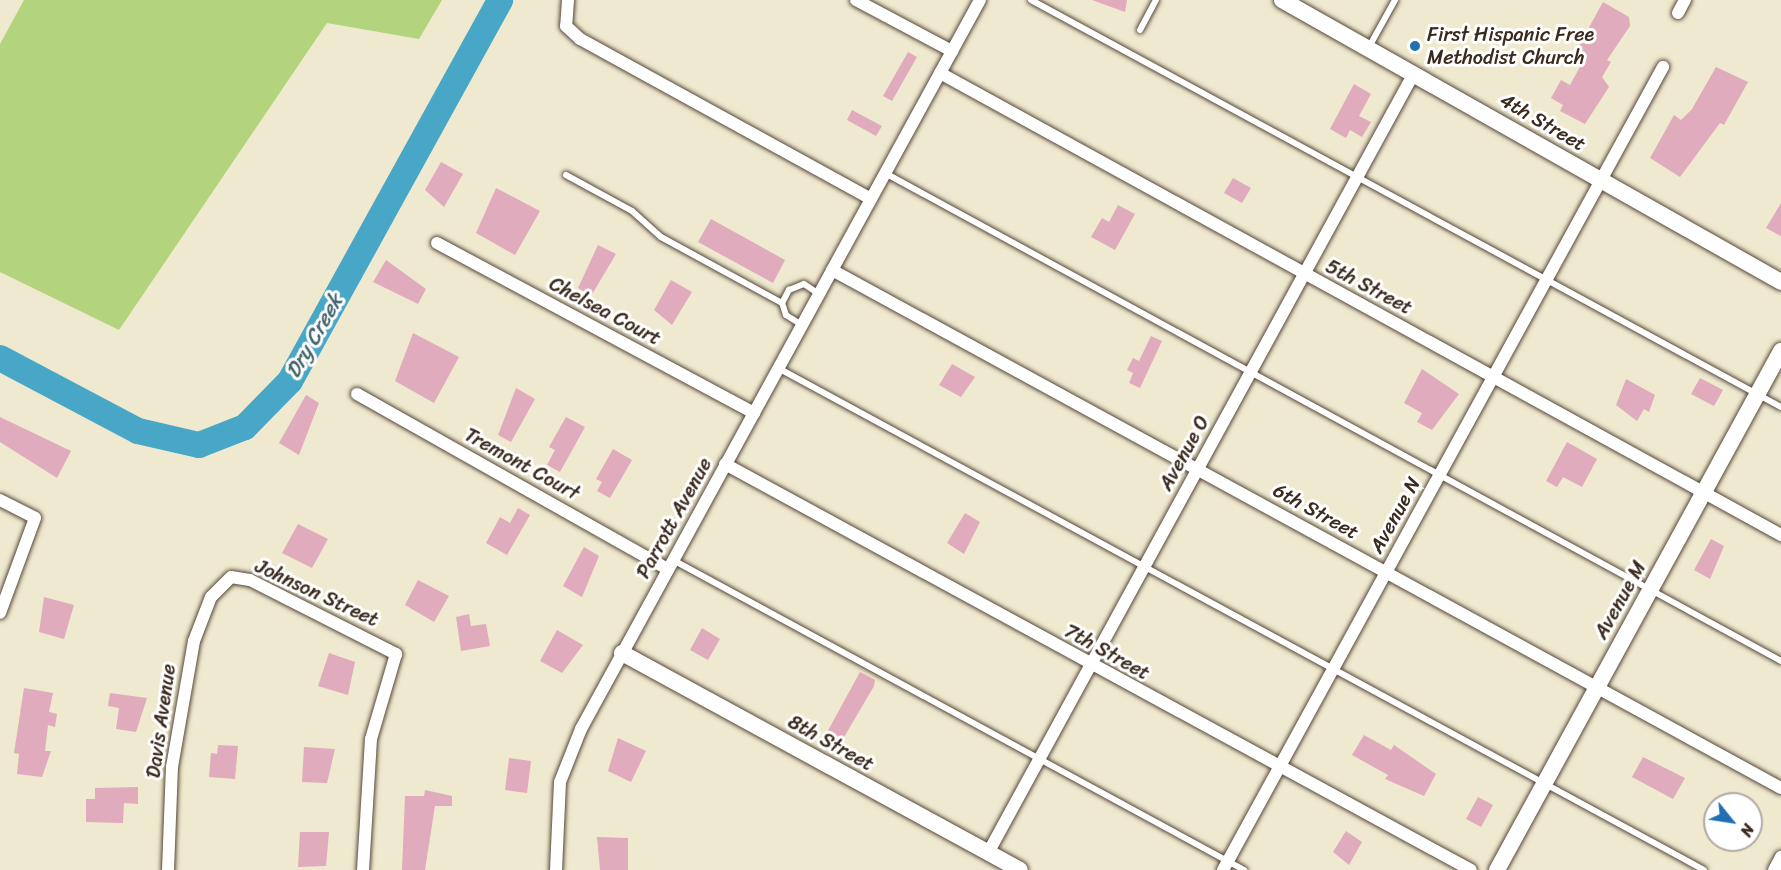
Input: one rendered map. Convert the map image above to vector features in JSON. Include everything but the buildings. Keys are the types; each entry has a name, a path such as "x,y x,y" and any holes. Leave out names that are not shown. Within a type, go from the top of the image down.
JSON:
{"street":[{"path":"568,0 566,26 580,39 871,199"},
{"path":"856,0 952,51"},
{"name":"Parrott Avenue","path":"556,870 560,782 580,729 980,0"},
{"name":"4th Street","path":"1282,0 1781,282"},
{"path":"1677,13 1685,0"},
{"name":"Avenue N","path":"1226,864 1663,67"},
{"name":"5th Street","path":"940,73 1304,275 1494,375 1703,494 1781,535"},
{"name":"Avenue O","path":"988,853 1414,73"},
{"name":"Chelsea Court","path":"437,243 754,413"},
{"name":"6th Street","path":"832,270 1781,788"},
{"name":"Avenue M","path":"1497,870 1781,351"},
{"name":"Tremont Court","path":"357,394 670,565"},
{"name":"7th Street","path":"725,464 1090,665 1471,870"},
{"path":"0,500 35,518 0,613"},
{"name":"Johnson Street","path":"221,584 231,578 250,579 396,654 371,739 363,870"},
{"name":"Davis Avenue","path":"168,870 179,709 194,640 221,584"},
{"name":"8th Street","path":"622,653 1020,870"},
{"path":"1774,870 1781,856"}],"lane":[{"path":"1031,0 1545,281 1781,407"},
{"path":"1140,30 1156,0"},
{"path":"1368,48 1395,0"},
{"path":"885,173 1781,661"},
{"path":"566,175 632,211 661,237 782,303 786,315 802,325"},
{"path":"782,303 789,290 804,284 819,294"},
{"path":"778,368 1704,870"},
{"path":"670,565 1040,757 1226,864 1244,870"}],"green space":[{"path":"24,0 442,0 419,39 327,23 119,330 0,272 0,44"}],"waterway":[{"name":"Dry Creek","path":"0,358 138,431 199,445 245,427 290,381 500,0"}],"place":[{"name":"First Hispanic Free Methodist Church","path":"1415,46"}]}
